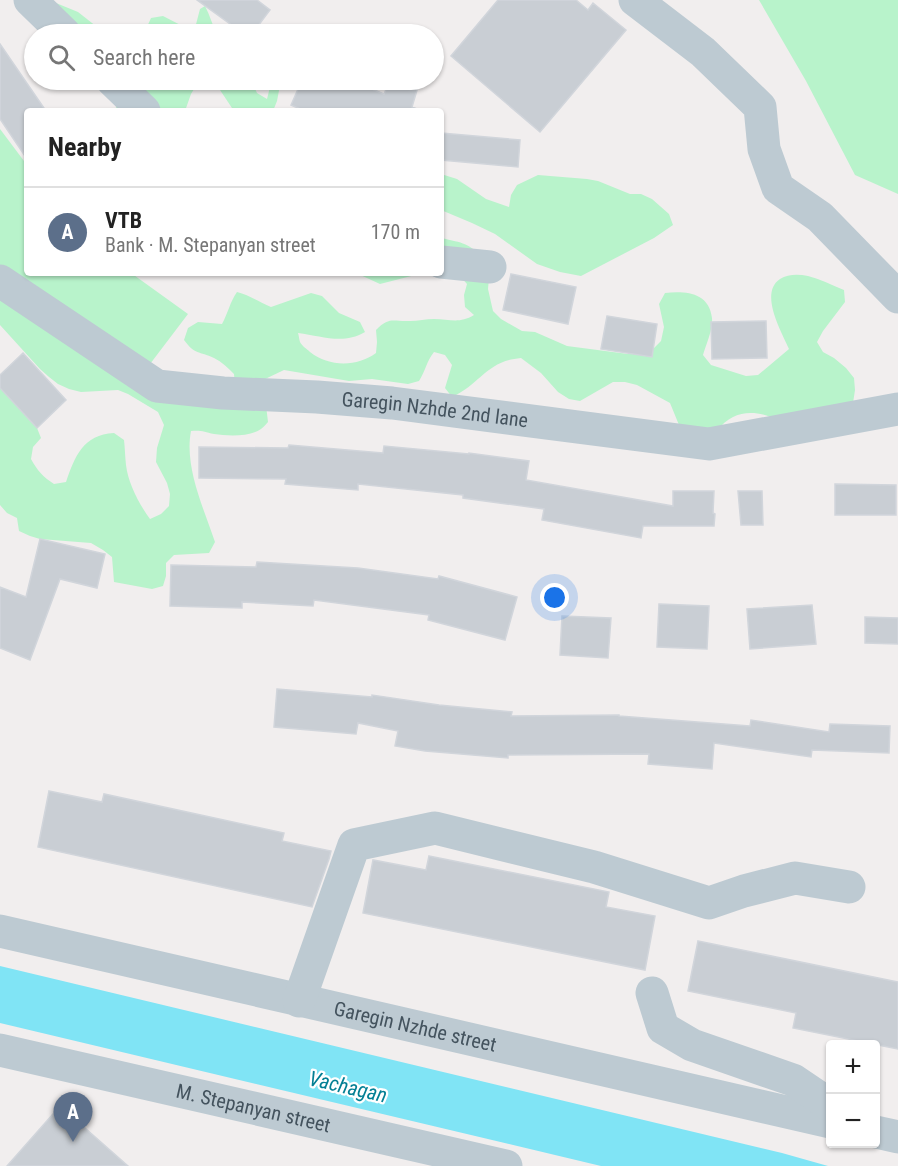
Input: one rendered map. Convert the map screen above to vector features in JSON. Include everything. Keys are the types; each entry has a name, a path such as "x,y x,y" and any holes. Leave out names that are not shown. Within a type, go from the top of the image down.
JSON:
{"street":[{"path":"30,0 55,24"},
{"path":"635,0 703,52 760,108 764,149 778,188 820,217 898,297"},
{"path":"122,90 141,108"},
{"path":"444,262 490,267"},
{"name":"Garegin Nzhde 2nd lane","path":"0,281 157,386 223,393 392,403 709,444 898,409"},
{"path":"298,1001 354,845 435,828 594,867 709,903 795,878 849,887"},
{"name":"Garegin Nzhde street","path":"0,931 826,1121"},
{"path":"652,993 663,1028 692,1045 793,1080 826,1101"},
{"name":"M. Stepanyan street","path":"0,1050 506,1166"},
{"path":"880,1133 898,1137"}],"green space":[{"path":"759,0 898,0 898,194 855,175 806,81"},
{"path":"56,3 78,12 93,24 69,24"},
{"path":"205,6 213,24 196,24 200,9"},
{"path":"163,16 178,24 148,24 151,18"},
{"path":"123,90 193,90 186,108 116,108 126,96"},
{"path":"220,90 256,90 267,99 269,90 279,90 274,108 232,108"},
{"path":"0,129 24,161 24,276 135,276 188,314 147,368 0,273"},
{"path":"444,175 457,179 486,199 509,207 511,195 517,185 538,175 598,181 630,194 641,194 652,199 669,214 673,225 654,238 581,276 537,264 495,234 444,211"},
{"path":"444,239 469,246 490,267 488,289 493,311 501,319 522,331 535,332 567,346 628,354 652,350 661,341 664,327 659,304 665,293 680,292 695,295 706,303 712,318 703,355 711,365 746,376 758,375 789,349 774,312 771,293 774,285 780,279 793,275 822,280 844,290 845,302 817,342 823,352 846,368 854,378 853,403 780,421 763,414 746,413 730,418 717,431 679,425 670,403 637,385 625,382 613,382 580,401 569,399 558,392 541,373 521,358 509,360 491,368 462,392 452,397 445,388 452,365 445,355 434,352 419,381 408,384 372,379 349,381 284,370 263,380 268,422 261,429 238,435 191,431 190,459 193,473 215,542 209,553 174,555 166,563 163,586 152,589 114,582 112,557 91,543 40,539 19,531 17,518 7,513 0,505 0,383 18,399 29,420 37,428 41,438 33,447 31,459 41,473 54,484 66,482 82,448 95,438 114,433 124,440 129,479 150,519 161,514 169,506 170,494 156,462 157,448 164,425 158,412 118,390 81,392 58,384 40,369 0,325 0,294 114,367 235,387 234,374 227,367 220,361 194,350 184,340 188,328 198,322 222,324 237,292 271,307 311,293 322,296 339,313 360,322 365,332 340,339 298,333 300,341 318,357 334,363 352,363 376,353 376,330 388,321 459,320 474,315 465,307 464,295 467,284 460,276 444,275"},
{"path":"363,276 411,276 380,284"}],"water":[{"name":"Vachagan","path":"0,966 782,1153 828,1166 601,1166 0,1023"}],"building":[{"path":"197,0 257,0 270,10 260,24 230,24"},
{"path":"498,0 576,0 588,10 593,3 626,30 540,132 451,56"},
{"path":"0,44 24,79 24,90 32,90 44,108 24,108 24,155 0,119"},
{"path":"298,90 375,90 384,94 386,90 417,90 412,107 414,108 298,108 291,105"},
{"path":"444,133 520,140 518,167 444,160"},
{"path":"511,274 576,287 568,324 503,310"},
{"path":"607,316 657,324 652,357 601,349"},
{"path":"766,321 767,358 712,359 711,322"},
{"path":"23,353 66,400 37,428 0,388 0,375"},
{"path":"289,445 383,453 384,446 529,461 526,480 673,506 673,491 714,491 714,526 643,526 641,538 542,520 544,509 463,498 463,495 358,484 358,490 285,484 286,479 199,478 199,447 288,448"},
{"path":"835,484 896,485 896,515 835,515"},
{"path":"738,491 762,491 763,525 741,525"},
{"path":"40,539 105,554 97,588 60,579 30,660 0,648 0,587 26,597"},
{"path":"257,562 358,568 438,579 439,576 517,597 505,640 428,620 429,615 314,600 313,606 242,602 242,608 170,606 171,565 256,567"},
{"path":"659,604 709,606 707,649 657,647"},
{"path":"812,605 816,644 750,649 747,609"},
{"path":"562,616 611,618 608,658 560,655"},
{"path":"865,617 898,618 898,644 865,643"},
{"path":"277,689 372,697 372,695 439,705 512,712 511,716 619,715 750,726 751,720 829,732 830,724 890,726 889,753 812,750 811,757 714,743 712,769 648,764 649,754 508,755 508,758 425,751 395,746 398,731 358,723 356,734 274,727"},
{"path":"49,791 102,802 104,794 284,833 282,841 331,851 312,907 38,847"},
{"path":"429,856 609,892 606,907 655,916 645,970 363,913 373,860 426,870"},
{"path":"698,941 898,982 898,1049 880,1045 880,1040 853,1040 793,1028 796,1013 688,991"},
{"path":"60,1106 128,1166 7,1166"}],"place":[{"name":"VTB","path":"73,1142"}]}
